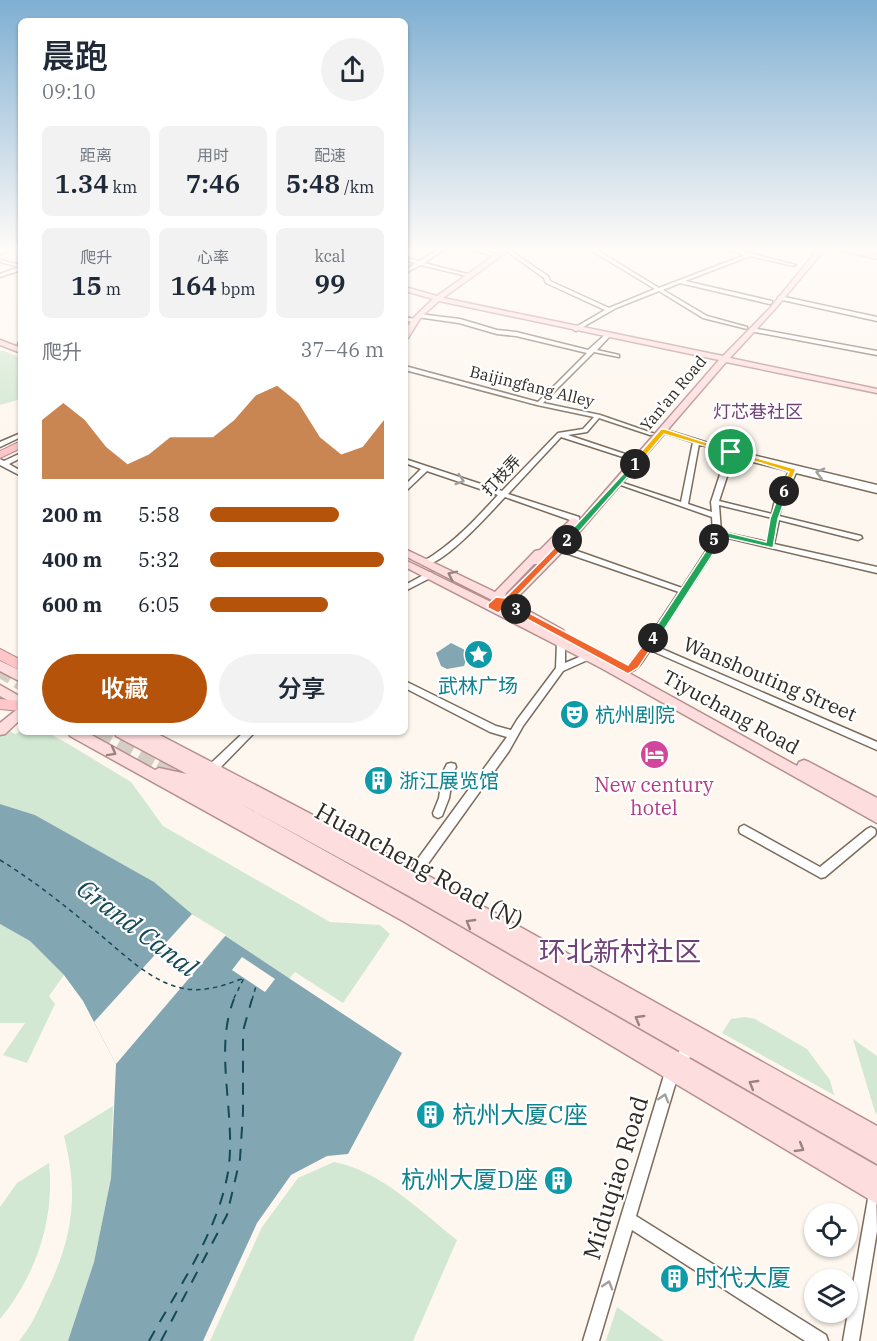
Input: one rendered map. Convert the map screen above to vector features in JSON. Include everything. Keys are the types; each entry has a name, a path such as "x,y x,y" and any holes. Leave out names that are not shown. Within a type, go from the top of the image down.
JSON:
{"highway":[{"path":"0,456 18,444"},
{"path":"0,654 18,664"},
{"path":"0,704 18,704"}],"main road":[{"path":"408,332 424,312"},
{"path":"492,312 607,335"},
{"path":"493,312 877,392"},
{"name":"Yan'an Road","path":"749,329 763,312"},
{"name":"Yan'an Road","path":"498,604 718,360 766,312"},
{"path":"0,336 18,344"},
{"path":"0,342 18,350"},
{"name":"Yan'an Road","path":"498,604 560,548 663,431 718,360"},
{"path":"498,604 501,592 546,546"},
{"name":"Tiyuchang Road","path":"408,554 561,642 877,817"},
{"name":"Tiyuchang Road","path":"410,566 498,604 628,670 877,805"},
{"path":"0,664 18,675"},
{"path":"0,690 18,702"},
{"path":"5,726 18,715"},
{"name":"Huancheng Road (N)","path":"81,735 419,922 685,1055 877,1155"},
{"name":"Huancheng Road (N)","path":"127,735 414,891 685,1055 877,1136"},
{"name":"Huancheng Road (N)","path":"147,735 413,875 685,1055 877,1188"}],"street":[{"path":"576,329 606,312"},
{"path":"697,312 749,329 877,352"},
{"path":"843,312 877,319"},
{"path":"408,319 460,321 497,332 616,356"},
{"path":"539,404 607,335"},
{"name":"Baijingfang Alley","path":"408,369 539,404 598,416 652,434"},
{"path":"560,434 585,431 598,416"},
{"path":"663,431 731,452 877,489"},
{"path":"560,434 632,458"},
{"name":"打枝弄","path":"427,563 443,553 472,526 560,434"},
{"path":"684,506 696,441"},
{"path":"628,670 635,665 710,551 717,533 714,502 731,452"},
{"path":"0,456 18,455"},
{"path":"744,455 793,471 877,489"},
{"path":"0,456 18,471"},
{"path":"408,462 576,519"},
{"path":"408,486 425,469"},
{"path":"770,546 774,519 793,471"},
{"path":"618,483 716,516"},
{"path":"714,502 774,519 858,538"},
{"path":"717,533 877,570"},
{"path":"560,548 683,591"},
{"path":"408,586 429,575"},
{"path":"560,669 561,642"},
{"name":"Wanshouting Street","path":"648,646 877,746"},
{"path":"413,875 507,748 513,735 560,669 589,656"},
{"path":"408,686 493,729 513,735"},
{"path":"211,770 247,735"},
{"path":"438,813 451,767"},
{"path":"744,830 821,873 872,832"},
{"name":"Miduqiao Road","path":"591,1341 628,1219 685,1055"},
{"path":"851,1341 877,1188"},
{"path":"628,1219 820,1341"}],"green space":[{"path":"0,351 4,351 18,357 18,400 0,405"},
{"path":"0,725 15,734 18,732 18,735 52,735 131,782 163,826 330,922 380,925 390,934 343,1003 295,972 289,979 192,914 153,882 35,815 0,804"},
{"path":"0,924 30,941 64,975 49,996 55,1004 27,1063 3,1055 25,1023 0,1023"},
{"path":"745,1017 755,1019 807,1049 830,1080 834,1095 722,1033 731,1019"},
{"path":"853,1039 877,1056 877,1114 875,1112"},
{"path":"113,1106 111,1178 94,1262 68,1341 19,1341 41,1305 68,1235 72,1197 69,1157 64,1136"},
{"path":"334,1162 368,1174 384,1183 457,1240 413,1341 210,1341 262,1227 298,1178"},
{"path":"49,1163 49,1205 40,1246 24,1284 0,1319 0,1207 17,1183"},
{"path":"617,1307 664,1341 606,1341"}],"water":[{"path":"451,643 469,652 464,666 447,669 441,666 436,653"},
{"name":"Grand Canal","path":"0,804 35,815 154,882 192,914 402,1053 348,1154 327,1156 291,1175 257,1223 203,1341 68,1341 94,1262 111,1178 116,1064 83,1001 64,975 30,941 0,924"}],"pier":[{"path":"192,914 226,935 116,1064 94,1022"},
{"path":"242,957 275,979 265,992 232,970"}],"ferry route":[{"path":"0,860 48,893 134,963 169,984 197,990 221,986 244,978 233,1000"},
{"path":"252,1000 256,986"},
{"path":"149,1341 196,1259 216,1216 223,1194 230,1151 225,1040 234,999"},
{"path":"161,1341 227,1215 240,1159 243,1112 243,1031 252,999"}],"tunnel":[{"path":"0,671 18,682"},
{"path":"98,735 171,777"},
{"path":"160,760 199,781"},
{"path":"415,901 542,972"}],"place":[{"name":"武林广场","path":"478,655"},
{"name":"杭州剧院","path":"574,715"},
{"name":"New century hotel","path":"654,754"},
{"name":"浙江展览馆","path":"378,781"},
{"name":"杭州大厦C座","path":"431,1115"},
{"name":"杭州大厦D座","path":"559,1180"},
{"name":"时代大厦","path":"674,1278"}],"district":[{"name":"灯芯巷社区","path":"758,412"},
{"name":"环北新村社区","path":"620,952"}],"route":[{"path":"731,452 663,431 560,548 518,591 506,603 499,599 491,606 498,610 506,603 628,670 635,665 710,551 717,533 770,546 778,504 793,471 731,452"}]}
